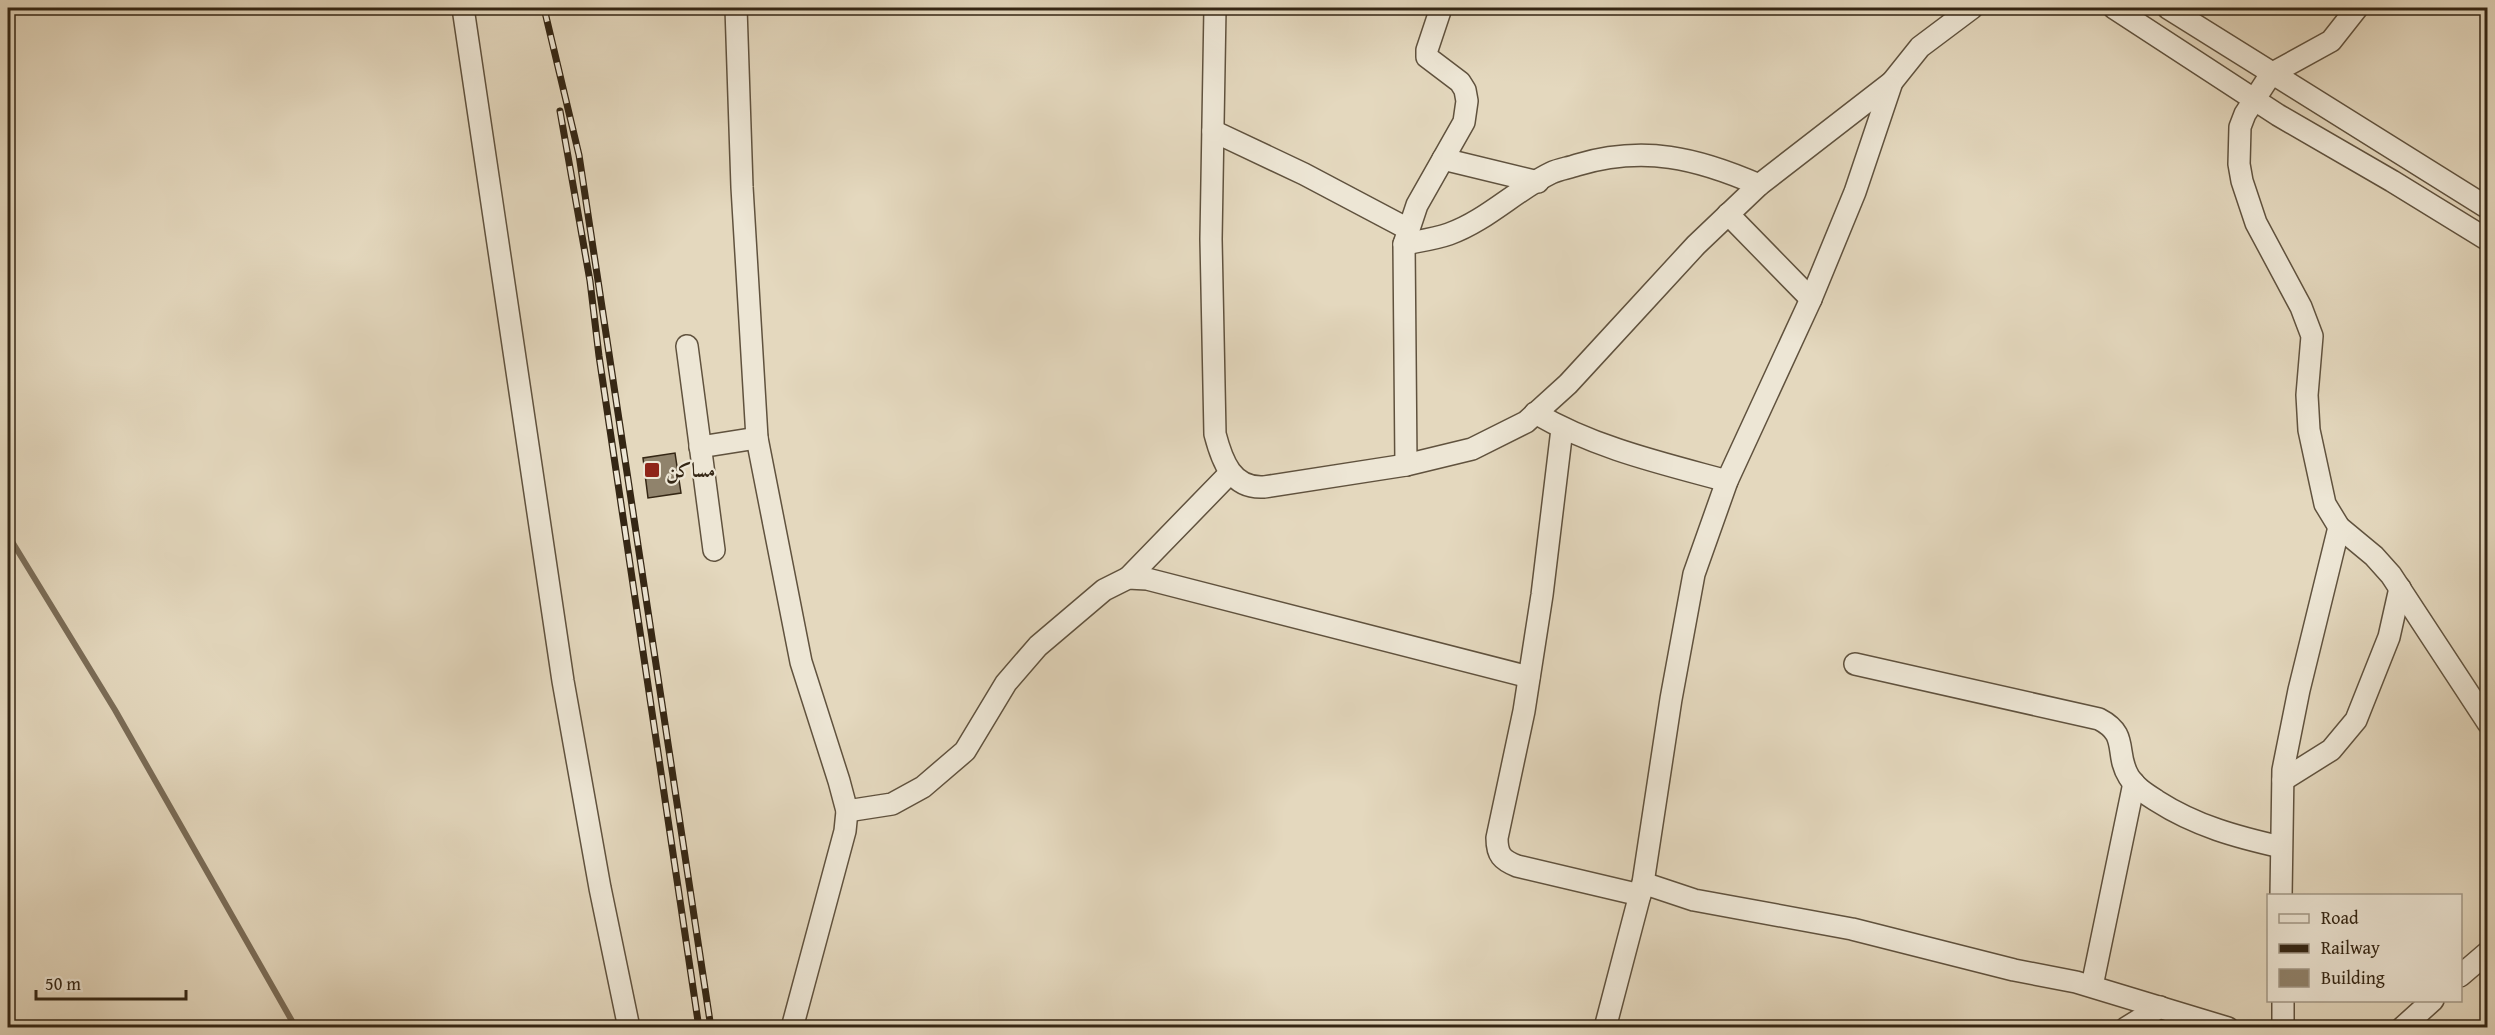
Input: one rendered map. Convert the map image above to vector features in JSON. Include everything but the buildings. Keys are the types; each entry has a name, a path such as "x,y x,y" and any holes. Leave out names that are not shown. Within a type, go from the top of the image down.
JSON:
{"street":[{"path":"463,8 563,681 600,888 629,1028"},
{"path":"736,8 742,188 757,438 801,662 847,811 845,831 792,1028"},
{"path":"1215,8 1211,240 1215,434 1220,454 1230,473 1248,487 1264,488 1406,465 1472,449 1526,422 1592,359 1696,245 1759,185 1892,82 1920,47 1972,8"},
{"path":"1406,465 1406,237 1417,205 1464,122 1467,101 1467,94 1462,84 1427,57 1427,50 1442,8"},
{"path":"2114,8 2255,99 2487,240"},
{"path":"2168,8 2487,208"},
{"path":"2357,8 2331,40 2318,50 2271,74 2240,127 2239,164 2242,181 2256,223 2301,307 2312,336 2307,395 2309,430 2322,495 2328,511 2339,527 2373,556 2400,588 2487,723"},
{"path":"1605,1028 1641,889 1671,699 1694,574 1727,482 1811,299 1854,192 1892,82"},
{"path":"1213,130 1304,174 1406,237 1450,234 1552,173 1596,159 1635,154 1681,158 1724,170 1759,185"},
{"path":"1443,159 1538,182"},
{"path":"1728,214 1811,299"},
{"path":"687,346 714,550"},
{"path":"1535,413 1562,429 1610,449 1727,482"},
{"path":"1562,429 1542,596 1529,677 1497,838 1497,850 1500,857 1517,866 1553,876 1641,889 1852,929 2013,970 2092,986 2228,1028"},
{"path":"700,447 757,438"},
{"path":"847,811 892,804 923,787 965,751 1006,683 1038,646 1104,590 1128,578 1230,473"},
{"path":"2281,894 2283,780 2299,690 2339,527"},
{"path":"1128,578 1147,579 1529,677"},
{"path":"2283,780 2331,750 2356,720 2388,637 2400,588"},
{"path":"1855,664 2099,719 2110,725 2120,738 2124,765 2134,783 2166,807 2221,833 2281,847"},
{"path":"2092,986 2134,783"},
{"path":"2462,974 2487,952"},
{"path":"2283,1002 2283,1028"},
{"path":"2402,1028 2431,1002"},
{"path":"2126,1028 2160,1007"}],"waterway":[{"path":"8,535 115,710 296,1028"}],"railway":[{"path":"544,8 579,155 711,1028"},
{"path":"560,111 590,281 599,356 699,1028"}],"place":[{"name":"مساكن","path":"652,470"}]}
